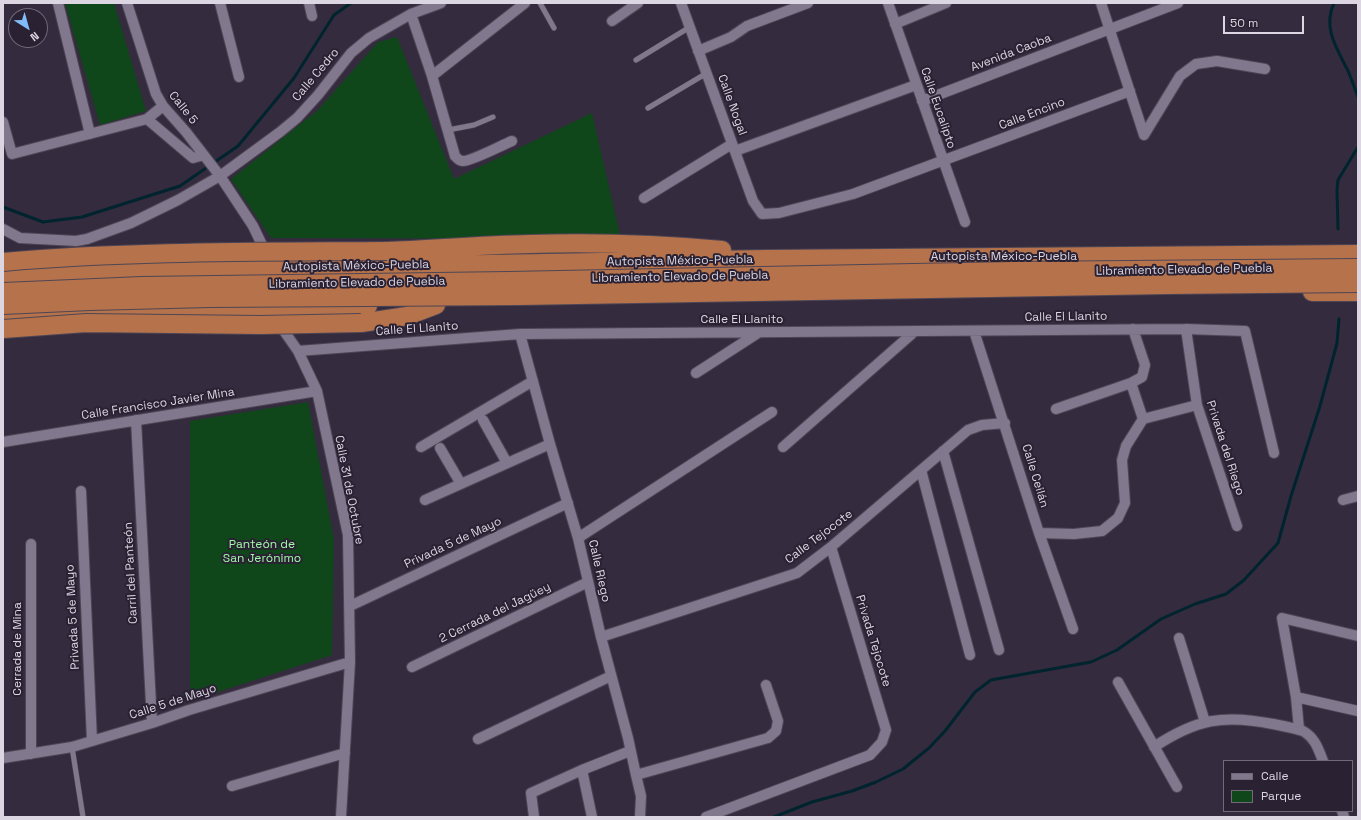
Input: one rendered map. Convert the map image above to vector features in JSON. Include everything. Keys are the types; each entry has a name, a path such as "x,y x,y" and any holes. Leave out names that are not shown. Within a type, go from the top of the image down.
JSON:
{"highway":[{"path":"3,262 155,253 387,251 530,244 604,243 680,246 723,250 766,259"},
{"path":"1327,255 1358,250"},
{"name":"Autopista México-Puebla","path":"3,276 52,272 766,259 1358,254"},
{"name":"Libramiento Elevado de Puebla","path":"3,292 142,286 509,281 1015,271 1358,268"},
{"name":"Libramiento Elevado de Puebla","path":"3,305 90,300 210,298 527,296 1358,283"},
{"path":"3,315 96,310 923,295 1358,292"},
{"path":"3,329 86,324 260,325 360,322 407,316 436,305"}],"street":[{"path":"58,3 90,134"},
{"name":"Calle 5","path":"127,3 156,94 163,106 218,174 253,226 263,247"},
{"path":"220,3 239,76"},
{"path":"309,3 312,16"},
{"name":"Calle Cedro","path":"3,229 20,238 76,241 87,239 131,223 178,200 280,132 297,118 318,95 351,53 369,38 411,14 441,3"},
{"path":"432,76 525,3"},
{"path":"612,21 638,3"},
{"name":"Calle Nogal","path":"682,3 753,201 762,214"},
{"path":"698,51 731,38 747,26 808,3"},
{"name":"Calle Eucalipto","path":"888,3 965,222"},
{"path":"895,24 946,3"},
{"path":"1101,3 1144,135 1180,76 1196,64 1217,60 1265,69"},
{"name":"Avenida Caoba","path":"922,101 1178,3"},
{"path":"411,14 432,76 455,156 458,160 463,161 483,154 512,141"},
{"path":"644,198 733,148 916,85"},
{"name":"Calle Encino","path":"762,214 779,213 853,194 1130,91"},
{"path":"3,122 12,154 147,119 163,106"},
{"path":"147,119 193,158 205,157"},
{"path":"1056,409 1131,383 1142,377 1145,368 1133,329"},
{"name":"Calle El Llanito","path":"298,351 520,334 914,332 1133,329 1245,331 1274,453"},
{"name":"Privada del Riego","path":"1186,329 1197,404 1237,526"},
{"name":"Calle 31 de Octubre","path":"284,331 298,351 316,391 348,536 350,662 341,817"},
{"name":"Calle Ceilán","path":"974,331 1039,533 1073,629"},
{"path":"783,447 914,332"},
{"path":"696,373 758,333"},
{"name":"Calle Riego","path":"520,334 550,444 578,538 601,636 628,738 641,796 640,817"},
{"path":"422,447 533,381"},
{"path":"1131,383 1143,419"},
{"name":"Calle Francisco Javier Mina","path":"3,442 316,391"},
{"path":"1039,533 1074,534 1102,531 1118,518 1125,503 1122,460 1126,446 1143,419 1197,404"},
{"path":"578,538 772,412"},
{"name":"Carril del Panteón","path":"136,420 152,723"},
{"path":"483,420 507,463"},
{"name":"Calle Tejocote","path":"601,636 798,572 831,547 968,430 982,425 1004,423"},
{"path":"425,500 550,444"},
{"path":"440,448 461,484"},
{"path":"943,451 999,650"},
{"path":"921,470 970,655"},
{"name":"Privada 5 de Mayo","path":"81,491 92,741"},
{"path":"1343,500 1358,496"},
{"name":"Privada 5 de Mayo","path":"350,606 568,503"},
{"name":"Cerrada de Mina","path":"31,544 31,754"},
{"name":"Privada Tejocote","path":"706,817 870,755 882,742 886,730 831,547"},
{"name":"2 Cerrada del Jagüey","path":"412,667 588,582"},
{"path":"1298,729 1296,697 1282,618 1358,636"},
{"path":"1179,638 1205,722"},
{"name":"Calle 5 de Mayo","path":"3,758 72,747 350,662"},
{"path":"478,739 611,676"},
{"path":"1118,682 1177,787"},
{"path":"636,775 768,738 776,731 778,721 766,685"},
{"path":"1296,697 1358,711"},
{"path":"1154,747 1170,736 1184,729 1205,722 1227,718 1242,719 1303,731 1312,737 1323,760"},
{"path":"534,817 531,793 582,770 630,751"},
{"path":"232,786 345,753"},
{"path":"582,770 592,817"}],"lane":[{"path":"540,3 554,28"},
{"path":"636,60 690,27"},
{"path":"648,108 706,73"},
{"path":"448,130 474,125 493,117"},
{"path":"3,320 26,313"},
{"path":"72,747 83,817"}],"green space":[{"path":"65,3 114,3 146,111 100,125"},
{"path":"397,37 454,179 592,113 621,239 271,238 231,179 317,111 378,42"},
{"name":"Panteón de San Jerónimo","path":"308,402 334,540 332,655 190,701 190,421"}],"waterway":[{"path":"3,207 43,222 82,217 180,186 238,146 294,78 334,15 351,3"},
{"path":"1334,3 1330,22 1333,39 1349,73 1358,97"},
{"path":"1338,229 1338,180 1358,147"},
{"path":"774,817 812,802 852,791 876,782 903,769 929,748 945,731 975,692 991,680 1091,662 1117,650 1161,619 1195,604 1226,594 1244,580 1278,543 1291,496 1320,406 1337,343 1339,319"}]}
